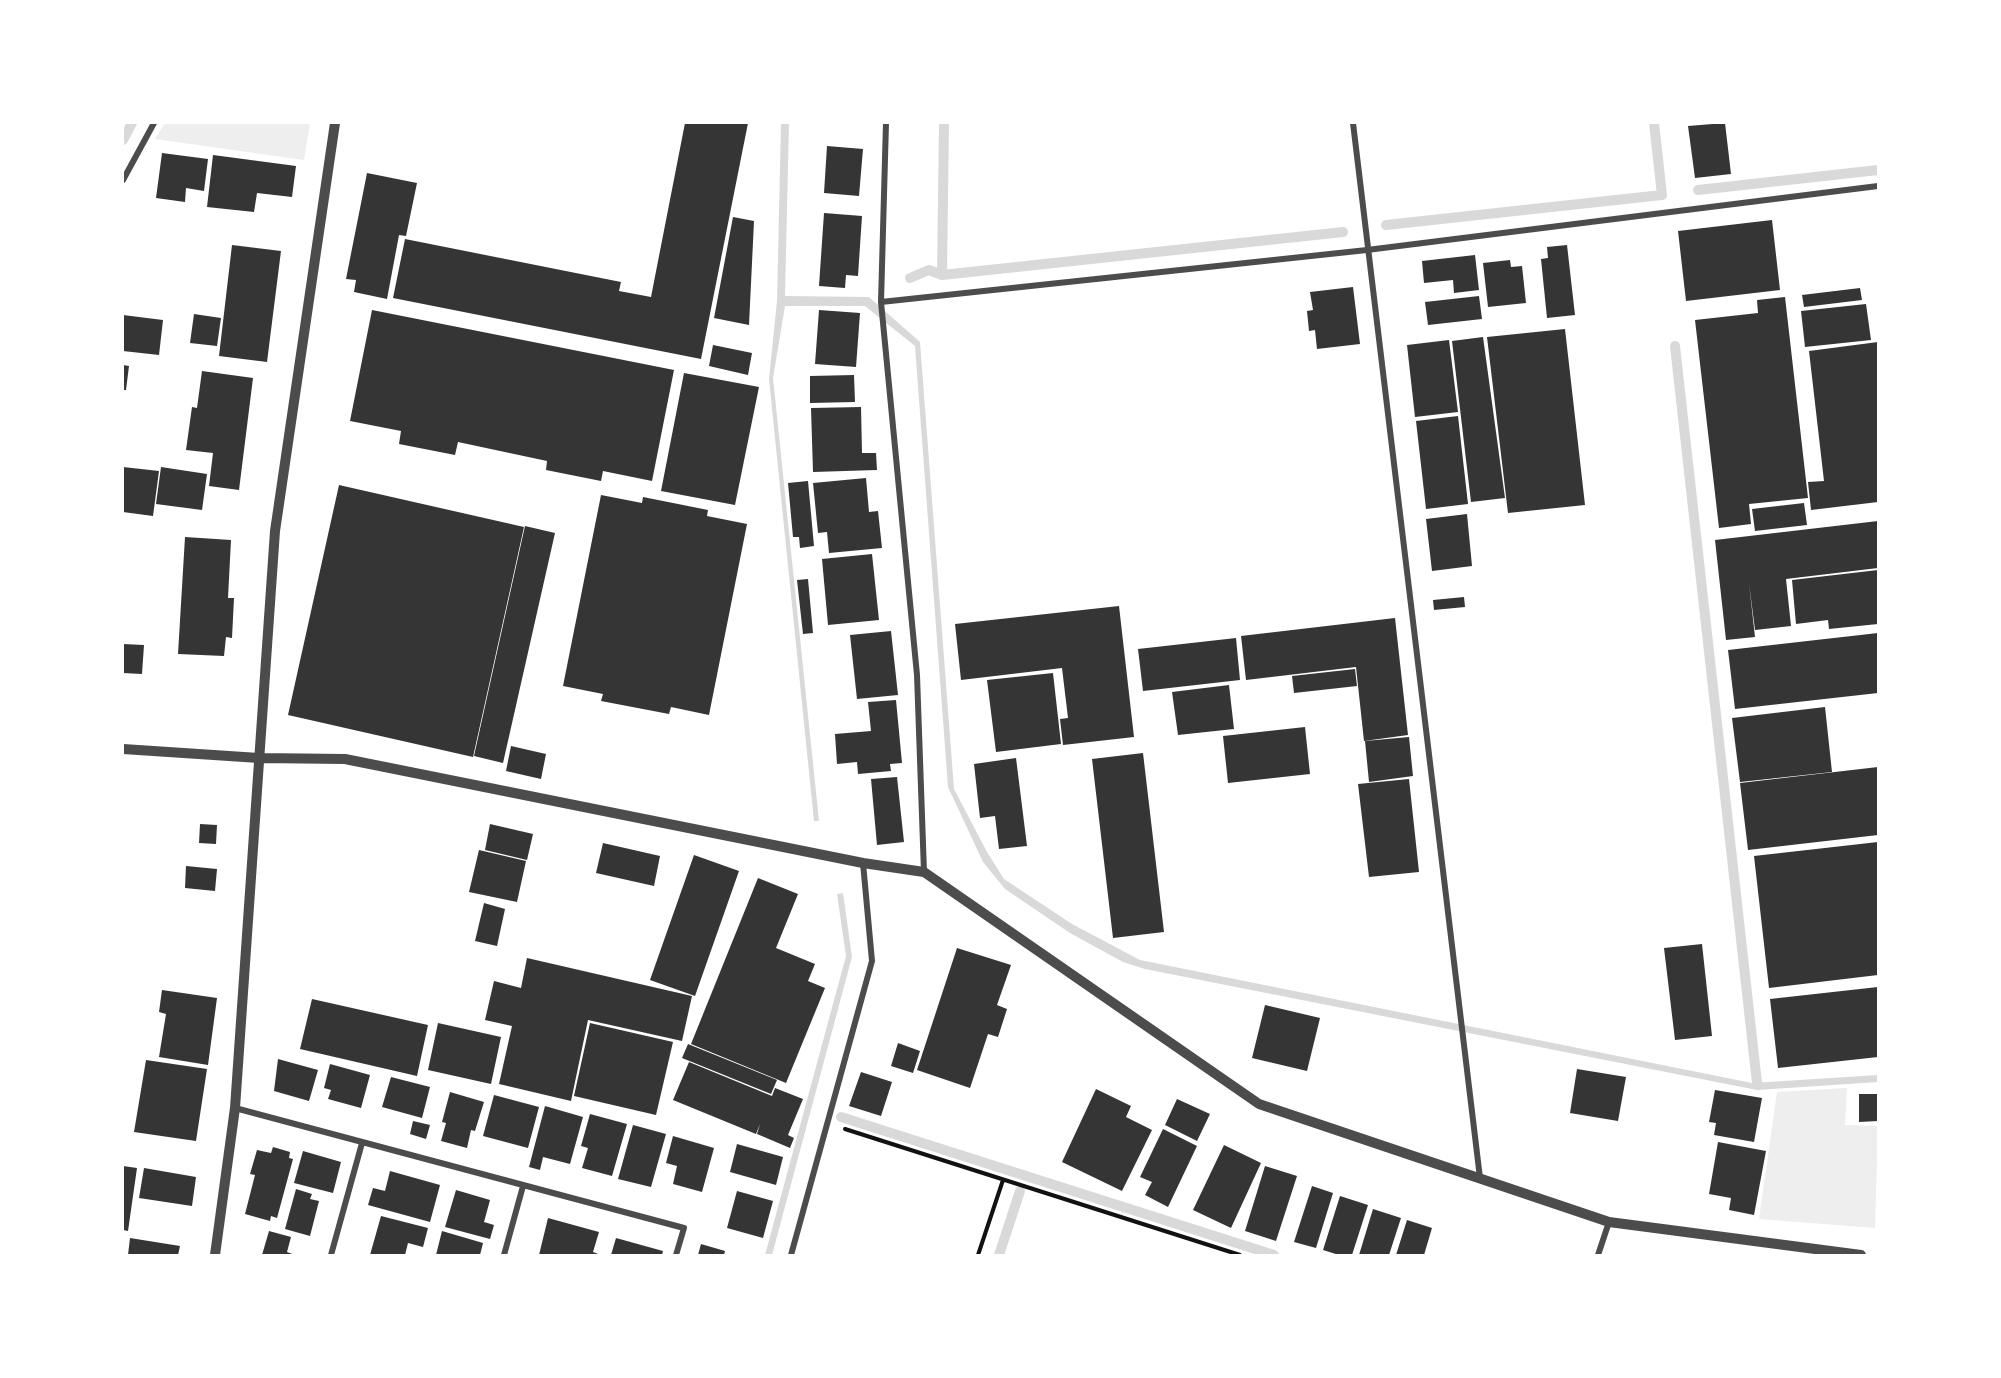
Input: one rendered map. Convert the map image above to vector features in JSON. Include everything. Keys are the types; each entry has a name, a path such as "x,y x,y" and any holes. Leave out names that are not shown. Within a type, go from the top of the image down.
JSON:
{"street":[{"path":"123,180 154,123"},
{"path":"215,1255 235,1108 275,531 335,123"},
{"path":"886,123 881,302 917,675 924,872"},
{"path":"1353,123 1480,1178"},
{"path":"881,302 1367,250 1878,186"},
{"path":"123,749 259,758 345,759 863,863 924,872 1259,1104 1609,1222 1861,1255"},
{"path":"791,1255 872,961 863,863"},
{"path":"235,1108 684,1228 676,1255"},
{"path":"331,1255 362,1143"},
{"path":"504,1255 523,1186"},
{"path":"1599,1255 1609,1222"}],"path":[{"path":"827,1124 1240,1255"},
{"path":"978,1255 1003,1180"}],"shaded area":[{"path":"165,123 310,123 304,160 155,139"},
{"path":"781,123 789,123 785,296 869,297 920,342 954,789 1004,879 1072,924 1140,960 1752,1083 1878,1075 1878,1082 1757,1090 1145,969 1123,962 1070,933 1005,889 983,862 948,787 915,346 865,306 785,306 773,378 819,821 814,821 769,379 777,301"},
{"path":"843,893 852,957 772,1255 765,1255 846,956 837,894"},
{"path":"1847,1088 1845,1125 1878,1126 1875,1228 1759,1219 1777,1092"}],"building":[{"path":"685,123 748,123 701,359 393,298 405,239 621,282 619,291 651,297"},
{"path":"1725,123 1731,174 1695,178 1688,126"},
{"path":"827,146 863,149 859,196 824,193"},
{"path":"162,153 208,159 204,191 186,188 185,202 156,198"},
{"path":"213,155 296,166 292,197 257,193 254,212 207,207"},
{"path":"367,173 417,183 406,236 399,235 387,299 354,292 356,280 346,279"},
{"path":"824,213 862,216 858,276 846,275 845,288 819,286"},
{"path":"733,217 754,221 749,325 714,318"},
{"path":"1772,220 1780,290 1686,301 1678,231"},
{"path":"232,245 281,251 267,362 219,356"},
{"path":"1567,245 1575,315 1547,318 1541,259 1548,258 1547,247"},
{"path":"1475,255 1479,290 1454,293 1453,280 1424,283 1422,261"},
{"path":"1510,260 1511,267 1522,266 1526,303 1488,307 1483,263"},
{"path":"1353,287 1360,344 1317,349 1315,330 1309,331 1307,311 1313,310 1310,292"},
{"path":"1860,288 1862,300 1804,307 1802,295"},
{"path":"1479,296 1482,319 1428,325 1425,302"},
{"path":"1785,297 1808,498 1749,504 1751,524 1719,528 1695,320 1758,313 1757,300"},
{"path":"1866,304 1871,340 1805,347 1801,311"},
{"path":"372,310 674,370 652,481 603,471 601,481 546,470 547,461 458,442 455,455 399,444 401,431 350,421"},
{"path":"819,310 860,313 856,367 815,364"},
{"path":"194,314 221,318 217,346 190,343"},
{"path":"123,315 163,320 159,355 123,351"},
{"path":"1565,329 1585,505 1508,513 1487,337"},
{"path":"1483,337 1505,498 1471,502 1452,341"},
{"path":"1449,340 1458,412 1415,417 1407,345"},
{"path":"1878,342 1878,502 1811,510 1808,482 1824,481 1809,351"},
{"path":"713,345 752,353 748,375 709,366"},
{"path":"123,365 129,366 126,390 123,390"},
{"path":"202,371 253,378 239,490 209,486 213,453 186,450 192,407 197,408"},
{"path":"684,373 759,387 735,505 661,491"},
{"path":"854,375 855,402 810,403 810,376"},
{"path":"861,407 862,453 876,453 877,470 813,472 811,408"},
{"path":"1458,416 1468,504 1426,509 1416,421"},
{"path":"123,467 159,471 153,516 123,512"},
{"path":"161,467 207,474 202,510 156,504"},
{"path":"866,478 869,512 878,511 882,548 829,553 827,532 818,533 813,483"},
{"path":"808,481 814,546 800,548 799,537 793,537 788,483"},
{"path":"339,485 524,527 473,757 288,715"},
{"path":"601,495 642,503 643,497 708,510 707,516 747,524 709,715 671,707 669,714 601,701 603,694 563,686"},
{"path":"1804,503 1807,525 1755,531 1752,509"},
{"path":"1467,514 1472,566 1432,571 1426,519"},
{"path":"1878,521 1878,568 1786,579 1791,626 1755,630 1749,583 1755,637 1726,640 1715,540"},
{"path":"525,526 555,533 503,763 474,756"},
{"path":"185,537 231,540 228,598 234,598 232,638 226,637 224,656 178,654"},
{"path":"872,554 879,620 828,625 822,559"},
{"path":"1878,570 1878,624 1829,629 1828,620 1796,624 1792,580"},
{"path":"808,579 813,633 803,634 797,580"},
{"path":"1464,597 1465,607 1434,610 1433,600"},
{"path":"1119,606 1134,737 1063,745 1060,719 1068,718 1062,668 961,680 955,624"},
{"path":"1395,618 1408,735 1364,741 1356,667 1246,680 1241,636"},
{"path":"891,631 898,695 857,699 850,635"},
{"path":"1878,633 1878,693 1735,709 1728,650"},
{"path":"1236,638 1240,680 1143,691 1138,649"},
{"path":"123,644 144,645 142,674 123,673"},
{"path":"1355,669 1357,686 1294,693 1292,676"},
{"path":"1053,673 1061,744 996,752 987,680"},
{"path":"1229,685 1234,729 1178,735 1172,692"},
{"path":"896,700 902,763 890,764 891,771 858,774 857,762 837,764 835,734 871,731 868,702"},
{"path":"1825,707 1832,772 1740,782 1732,718"},
{"path":"1305,727 1310,774 1228,783 1223,736"},
{"path":"1409,737 1413,776 1369,782 1365,741"},
{"path":"511,746 546,754 541,779 506,771"},
{"path":"1143,753 1164,932 1113,938 1092,759"},
{"path":"1016,758 1027,846 999,849 995,816 980,818 974,764"},
{"path":"1878,767 1878,835 1748,850 1740,783"},
{"path":"897,777 904,842 877,845 871,779"},
{"path":"1409,779 1419,872 1369,877 1358,784"},
{"path":"200,824 217,825 216,844 199,843"},
{"path":"490,824 533,834 527,860 485,850"},
{"path":"1878,842 1878,975 1769,988 1754,856"},
{"path":"603,843 660,856 654,886 596,873"},
{"path":"479,850 526,861 517,902 469,892"},
{"path":"694,855 739,871 695,996 650,980"},
{"path":"186,866 217,869 215,891 185,888"},
{"path":"758,878 798,894 776,948 815,964 808,981 825,988 786,1083 691,1044"},
{"path":"484,903 505,909 497,946 475,941"},
{"path":"1702,944 1712,1036 1675,1040 1664,948"},
{"path":"957,948 1011,965 997,1005 1007,1009 998,1037 988,1034 970,1088 917,1070"},
{"path":"527,958 692,996 682,1041 588,1020 571,1101 499,1084 512,1026 485,1020 494,981 521,988"},
{"path":"1878,987 1878,1057 1778,1068 1770,999"},
{"path":"162,990 217,998 208,1065 159,1057 166,1014 159,1012"},
{"path":"312,999 428,1025 417,1076 300,1049"},
{"path":"1265,1005 1320,1018 1307,1071 1252,1058"},
{"path":"438,1023 501,1037 491,1084 428,1070"},
{"path":"590,1023 673,1042 656,1115 574,1096"},
{"path":"898,1043 920,1051 913,1073 891,1066"},
{"path":"688,1044 777,1080 771,1094 682,1058"},
{"path":"278,1059 318,1070 309,1101 274,1091"},
{"path":"146,1060 207,1069 196,1141 134,1132"},
{"path":"689,1062 772,1096 775,1088 803,1099 788,1135 794,1138 790,1148 757,1134 760,1124 756,1134 673,1100"},
{"path":"330,1064 370,1075 361,1108 328,1099 331,1090 324,1088"},
{"path":"1577,1069 1626,1077 1618,1121 1570,1113"},
{"path":"861,1072 892,1082 881,1116 849,1106"},
{"path":"391,1077 430,1087 422,1118 382,1107"},
{"path":"1096,1089 1131,1106 1126,1117 1152,1130 1122,1191 1062,1162"},
{"path":"1715,1090 1762,1098 1754,1142 1714,1135 1716,1123 1709,1122"},
{"path":"450,1092 484,1102 475,1131 471,1130 467,1148 441,1141 446,1123 442,1122"},
{"path":"1859,1094 1878,1094 1878,1121 1859,1122"},
{"path":"494,1095 539,1107 528,1148 483,1136"},
{"path":"1177,1099 1210,1114 1197,1141 1165,1125"},
{"path":"545,1106 583,1117 570,1164 543,1157 540,1170 529,1167"},
{"path":"590,1114 627,1124 612,1176 582,1168 588,1148 581,1146"},
{"path":"413,1121 430,1125 426,1139 410,1134"},
{"path":"633,1125 666,1134 651,1187 618,1179"},
{"path":"1163,1129 1197,1146 1168,1207 1145,1195 1152,1182 1140,1177"},
{"path":"673,1136 714,1148 702,1192 673,1184 677,1166 666,1163"},
{"path":"1718,1142 1766,1151 1754,1215 1729,1210 1731,1198 1709,1194"},
{"path":"737,1144 783,1157 776,1185 730,1172"},
{"path":"1224,1145 1261,1163 1231,1228 1193,1210"},
{"path":"273,1147 290,1152 289,1158 293,1159 277,1218 271,1216 270,1221 245,1214 255,1175 250,1174 257,1150 271,1153"},
{"path":"303,1151 341,1162 333,1193 294,1183"},
{"path":"123,1166 137,1168 128,1231 123,1230"},
{"path":"1265,1166 1297,1176 1276,1241 1245,1231"},
{"path":"144,1168 196,1177 192,1206 139,1198"},
{"path":"390,1171 440,1185 430,1222 368,1205 373,1188 385,1191"},
{"path":"1312,1186 1333,1193 1316,1248 1294,1242"},
{"path":"296,1189 312,1194 310,1199 319,1201 310,1236 285,1229"},
{"path":"456,1190 490,1200 484,1222 494,1225 490,1239 445,1227"},
{"path":"737,1191 773,1201 763,1238 727,1228"},
{"path":"1340,1196 1368,1205 1352,1255 1339,1255 1323,1250"},
{"path":"1373,1209 1401,1218 1389,1255 1359,1255"},
{"path":"381,1216 428,1228 423,1247 408,1243 405,1255 370,1255"},
{"path":"548,1218 599,1232 593,1252 601,1255 539,1255"},
{"path":"1407,1220 1432,1228 1424,1255 1396,1255"},
{"path":"269,1231 291,1237 287,1252 295,1255 262,1255"},
{"path":"442,1231 483,1243 480,1255 436,1255"},
{"path":"130,1238 180,1246 178,1255 128,1255"},
{"path":"616,1238 663,1251 662,1255 611,1255"},
{"path":"701,1244 725,1251 724,1255 698,1255"}],"waterway":[{"path":"123,140 132,123"},
{"path":"942,275 944,123"},
{"path":"1386,225 1662,195 1654,123"},
{"path":"1698,190 1878,170"},
{"path":"910,278 929,270 942,275 1343,232"},
{"path":"1675,346 1757,1083"},
{"path":"841,1117 1274,1255"},
{"path":"999,1255 1020,1191"}]}
